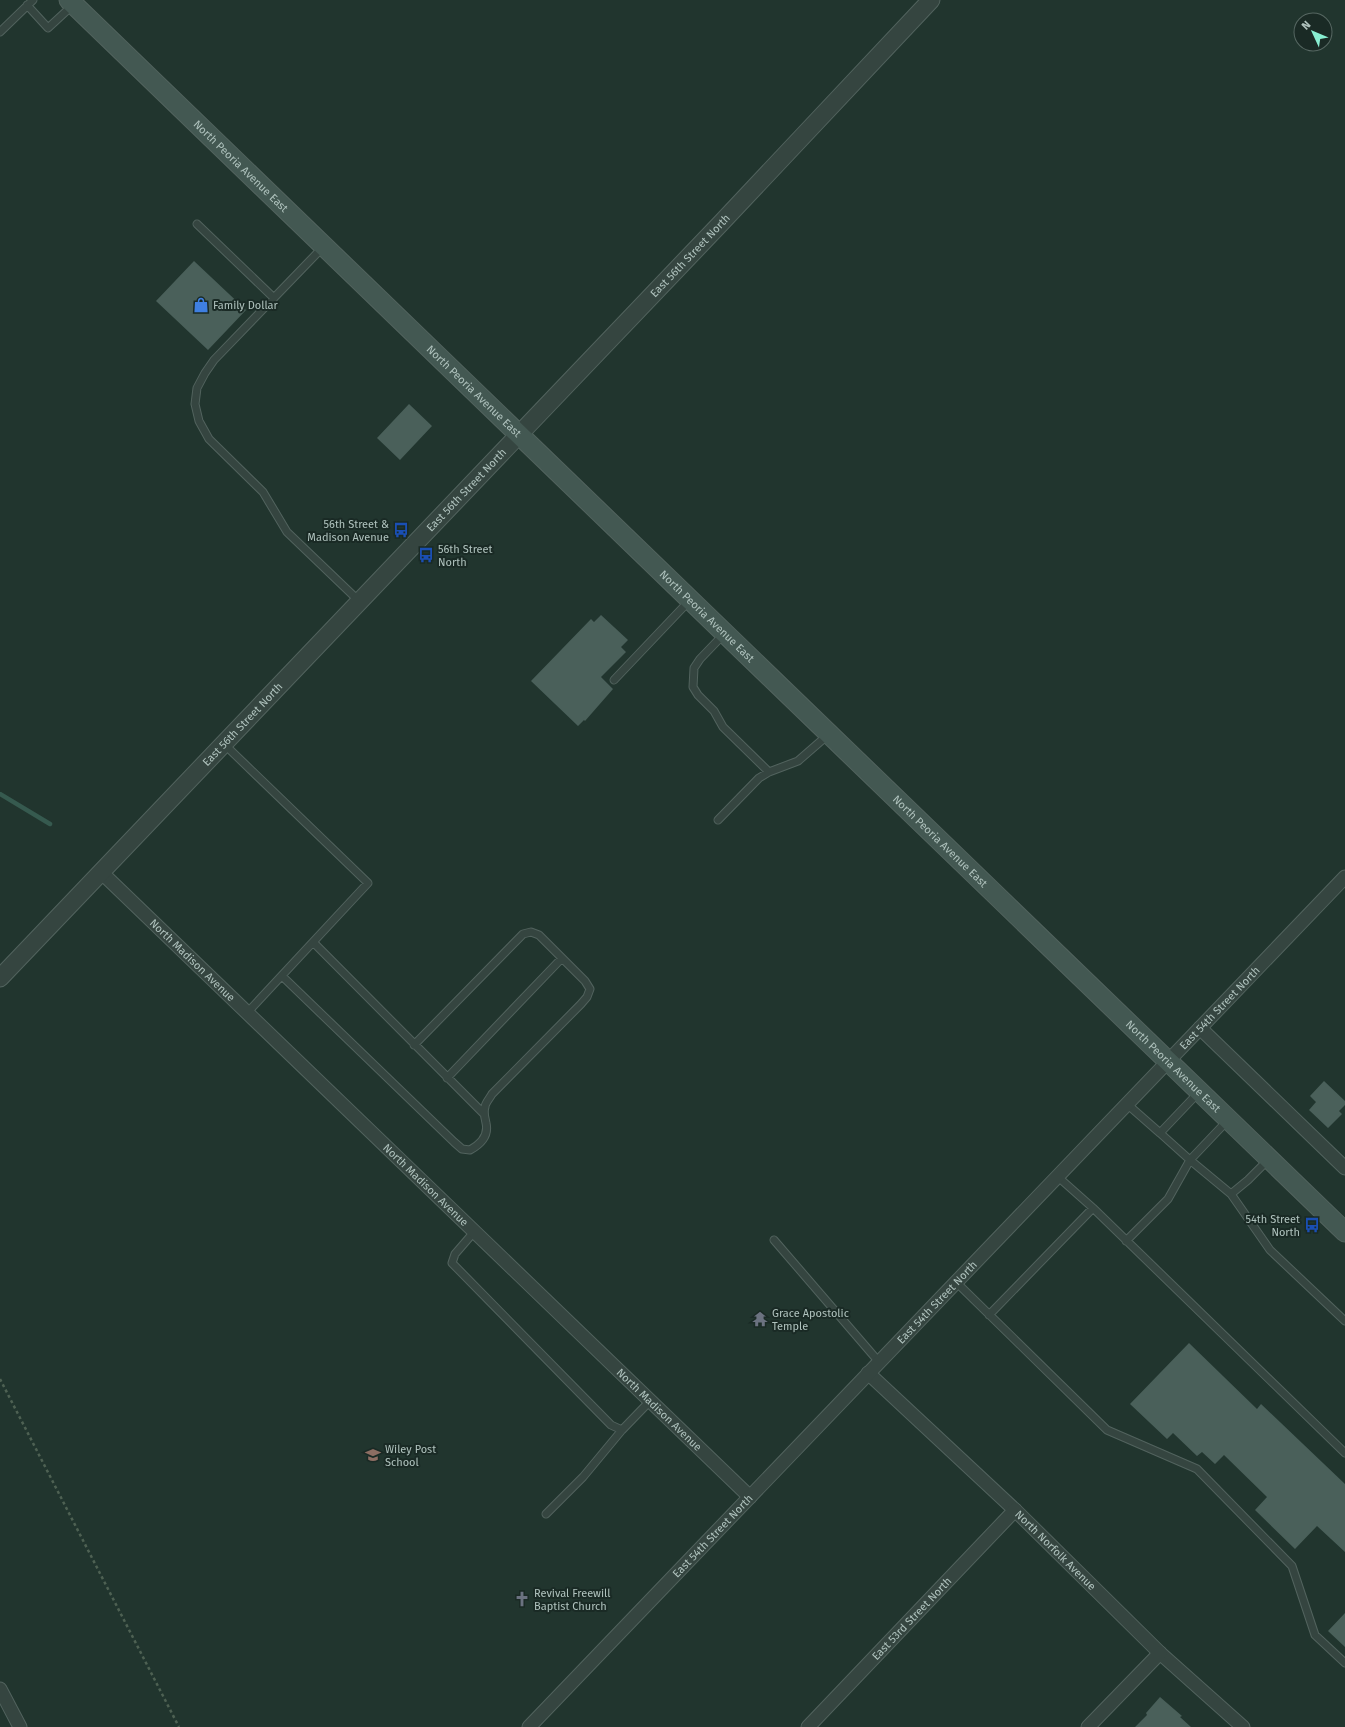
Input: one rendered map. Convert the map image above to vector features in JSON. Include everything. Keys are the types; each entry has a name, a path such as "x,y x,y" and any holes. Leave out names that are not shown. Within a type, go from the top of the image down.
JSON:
{"main road":[{"name":"North Peoria Avenue East","path":"71,2 1345,1232"}],"street":[{"name":"East 56th Street North","path":"0,978 722,222 931,0"},
{"name":"North Madison Avenue","path":"101,872 750,1497"},
{"name":"East 54th Street North","path":"528,1727 1345,877"},
{"path":"1200,1028 1344,1164"},
{"name":"North Norfolk Avenue","path":"868,1373 1015,1510 1160,1653 1243,1727"},
{"name":"East 53rd Street North","path":"808,1727 1015,1510"},
{"path":"1088,1727 1160,1653"},
{"path":"0,1689 20,1727"}],"lane":[{"path":"0,32 30,3 48,28 71,2"},
{"path":"197,224 274,298"},
{"path":"324,246 214,360 204,373 197,388 195,404 199,421 209,439 263,492 287,532 359,602"},
{"path":"614,680 690,599"},
{"path":"725,633 700,659 694,668 693,687 698,695 714,711 723,727 770,772"},
{"path":"718,820 759,778 798,761 830,734"},
{"path":"224,744 368,883 247,1013"},
{"path":"282,976 462,1149 470,1150 479,1145 486,1135 487,1124 484,1114 485,1106 492,1094 587,997 590,989 585,980 539,935 531,932 523,934 414,1045"},
{"path":"313,942 484,1114"},
{"path":"447,1078 562,958"},
{"path":"1160,1133 1199,1092"},
{"path":"1127,1104 1231,1194 1270,1250 1345,1321"},
{"path":"1126,1241 1168,1199 1190,1160 1228,1120"},
{"path":"1231,1194 1248,1180 1269,1159"},
{"path":"1058,1176 1093,1208 1345,1453"},
{"path":"989,1315 1093,1208"},
{"path":"474,1232 455,1254 452,1263 611,1425 622,1430"},
{"path":"774,1240 879,1362"},
{"path":"956,1282 1107,1430 1197,1469 1292,1566 1315,1635 1345,1663"},
{"path":"546,1514 583,1477 622,1430 650,1401"}],"path":[{"path":"0,1379 178,1727"}],"building":[{"name":"Family Dollar","path":"194,261 246,310 208,350 156,301"},
{"path":"409,404 432,426 400,460 377,438"},
{"path":"601,615 628,640 621,647 626,652 601,677 613,689 585,721 584,720 578,726 531,681 591,619 594,622"},
{"path":"1324,1081 1345,1101 1345,1105 1339,1111 1342,1114 1328,1128 1309,1110 1316,1102 1310,1096"},
{"path":"1189,1343 1257,1409 1261,1404 1345,1484 1345,1552 1317,1526 1295,1549 1255,1510 1267,1497 1224,1455 1215,1464 1202,1452 1197,1456 1173,1433 1167,1439 1130,1404"},
{"path":"1345,1613 1345,1647 1328,1631"},
{"path":"1160,1697 1182,1716 1180,1717 1191,1727 1135,1727 1147,1715 1146,1713"}],"waterway":[{"path":"0,794 50,824"}],"place":[{"name":"Family Dollar","path":"201,305"},
{"name":"56th Street & Madison Avenue","path":"401,530"},
{"name":"56th Street North","path":"426,555"},
{"name":"54th Street North","path":"1312,1225"},
{"name":"Grace Apostolic Temple","path":"760,1319"},
{"name":"Wiley Post School","path":"373,1455"},
{"name":"Revival Freewill Baptist Church","path":"522,1599"}]}
